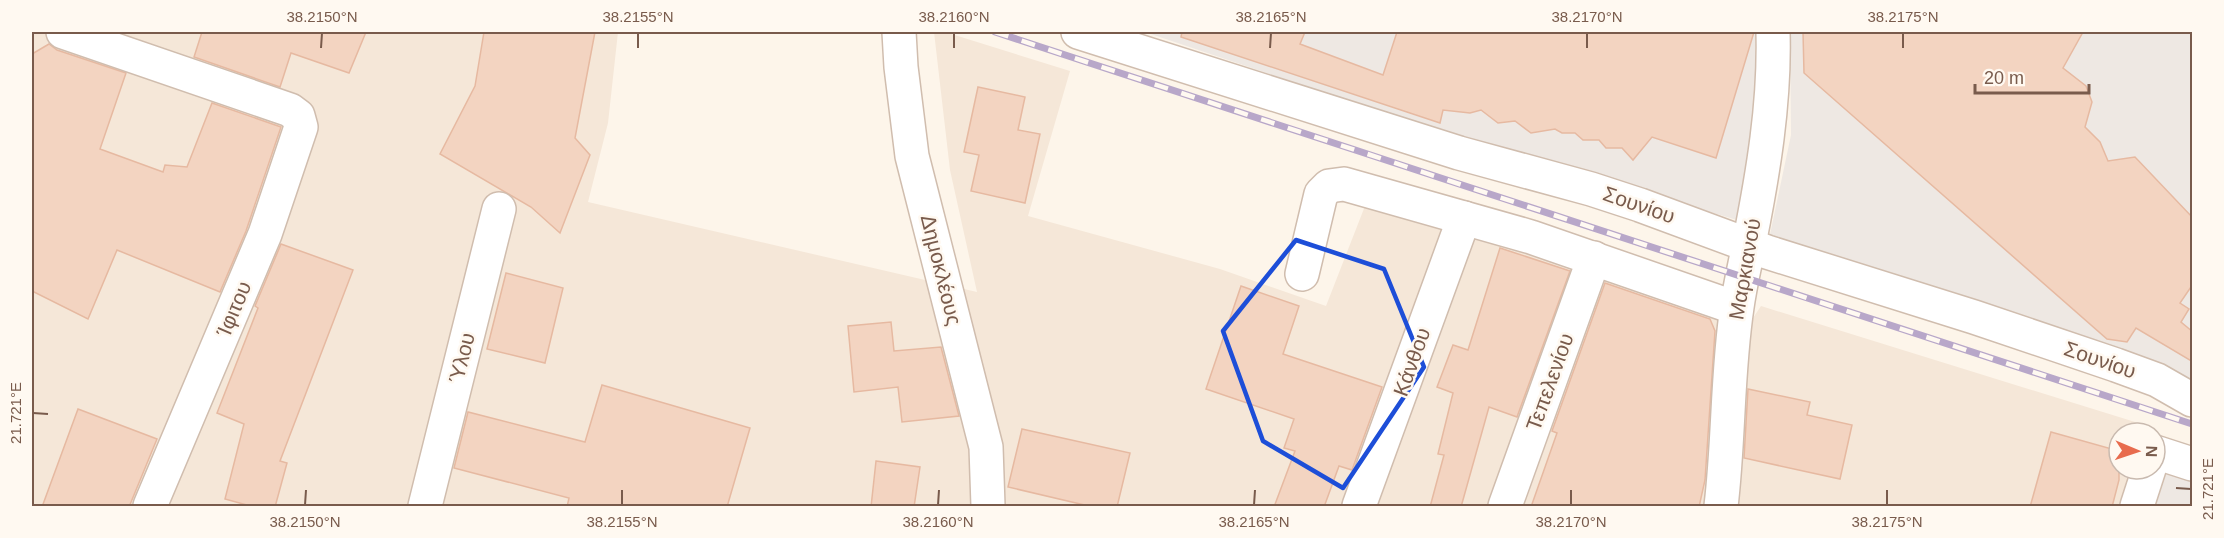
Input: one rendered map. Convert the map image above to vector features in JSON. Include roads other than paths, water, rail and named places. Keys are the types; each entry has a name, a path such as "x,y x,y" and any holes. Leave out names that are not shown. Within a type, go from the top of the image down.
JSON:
{"street":[{"name":"Ίφιτου","path":"63,32 290,110 298,116 301,127 265,234 150,507"},
{"name":"Δημοκλέους","path":"900,32 901,68 912,156 986,447 988,507"},
{"name":"Σουνίου","path":"1078,32 1459,153 1591,189 1749,245 2116,365 2157,380 2193,400"},
{"name":"Μαρκιανού","path":"1721,507 1736,308 1768,131 1774,63 1773,32"},
{"path":"1302,274 1321,194 1329,186 1344,184 1594,258 1736,308"},
{"name":"Ύλου","path":"425,507 498,209"},
{"name":"Κάνθου","path":"1359,507 1464,218"},
{"name":"Τεπελενίου","path":"1505,507 1594,258"},
{"path":"2167,456 2193,464"},
{"path":"2137,507 2145,481"}],"railway":[{"path":"995,32 2192,424"}]}
